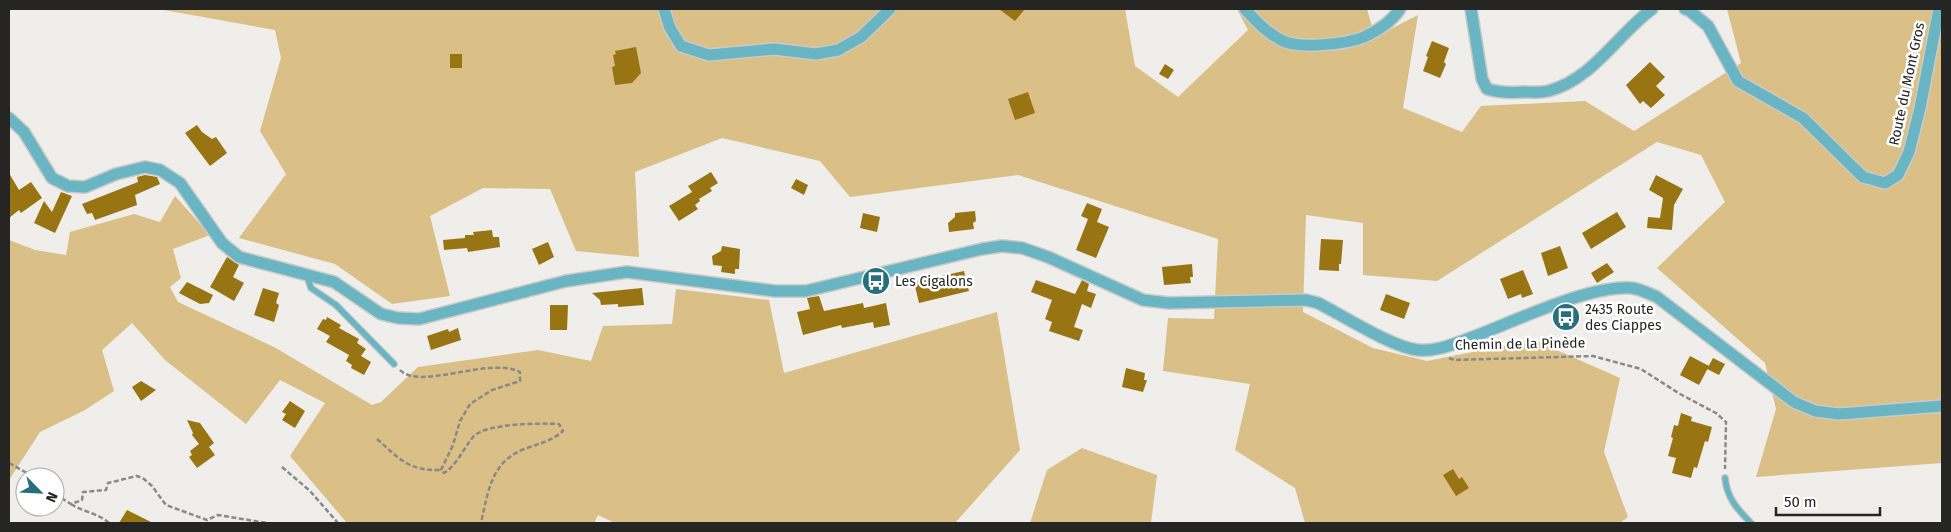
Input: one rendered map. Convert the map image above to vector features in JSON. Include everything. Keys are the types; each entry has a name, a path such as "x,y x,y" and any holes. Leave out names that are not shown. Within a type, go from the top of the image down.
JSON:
{"street":[{"path":"664,9 670,28 681,46 709,55 774,49 816,54 838,50 861,37 890,9"},
{"path":"1245,9 1263,28 1284,42 1303,46 1362,38 1380,28 1397,14 1400,9"},
{"path":"1471,9 1482,79 1486,89 1500,93 1546,92 1566,85 1585,74 1638,19 1652,9"},
{"name":"Route du Mont Gros","path":"1685,9 1690,10 1708,26 1738,81 1803,118 1863,177 1885,183 1898,174 1909,152 1920,108 1939,9"},
{"path":"9,118 24,132 52,178 68,186 85,187 116,174 145,167 160,170 180,183 222,243 239,257 334,282 381,314 398,318 419,319 566,281 627,272 767,290 806,291 982,248 1002,246 1022,248 1048,257 1143,300 1168,303 1306,300 1318,303 1398,344 1418,350 1435,349 1456,343 1574,298 1606,290 1634,288 1657,297 1794,402 1814,411 1839,414 1942,406"}],"lane":[{"path":"307,276 311,288 336,305 394,364"},
{"path":"1725,478 1727,492 1736,509 1751,523"}],"path":[{"name":"Chemin de la Pinède","path":"1428,350 1454,360 1593,356 1640,369 1680,394 1716,413 1726,422 1725,478"},
{"path":"394,364 404,374 417,378 468,370 505,368 520,372 520,380 492,390 470,404 460,421 453,445 441,470"},
{"path":"377,440 413,468 441,470 444,473 451,469 475,435 493,428 535,423 559,424 563,430 555,438 516,452 502,462 489,487 481,523"},
{"path":"282,467 310,491 338,523"},
{"path":"71,504 82,500 83,492 106,490 108,483 137,476 152,486 166,505 208,522 218,515 267,523"},
{"path":"65,500 82,511 102,517 110,523"}],"shaded area":[{"path":"158,9 1125,9 1135,66 1178,97 1248,30 1237,9 1367,9 1375,37 1418,15 1403,108 1462,132 1481,106 1585,101 1634,131 1741,63 1727,9 1942,9 1942,463 1756,477 1776,409 1765,363 1657,268 1725,202 1701,155 1657,142 1437,281 1363,275 1363,223 1306,215 1303,312 1373,348 1427,361 1534,340 1620,378 1604,452 1628,517 1620,523 1305,523 1295,488 1235,450 1250,384 1163,371 1168,318 1214,319 1218,239 1018,175 850,197 820,161 722,138 635,172 639,257 576,251 550,189 483,188 430,216 450,296 392,304 335,264 239,238 286,174 260,131 281,58 275,30"},
{"path":"175,196 210,235 173,249 181,278 170,287 178,302 274,347 372,405 381,402 418,367 538,350 591,361 603,326 672,324 676,289 769,300 784,373 997,312 1020,450 955,523 615,523 598,515 594,523 347,523 290,456 325,403 280,380 246,424 165,360 132,323 102,350 114,391 85,410 40,432 17,467 15,467 15,471 9,480 9,240 35,250 66,255 70,232 134,214 160,222"},
{"path":"1082,448 1157,475 1151,523 1030,523 1047,470"}],"building":[{"path":"999,9 1025,9 1015,21"},
{"path":"1432,41 1449,48 1444,62 1446,64 1440,78 1423,71"},
{"path":"636,47 641,73 632,83 615,85 612,67 615,66 613,55 616,54 615,51"},
{"path":"450,54 462,54 462,68 450,68"},
{"path":"1650,62 1665,77 1656,86 1665,95 1651,108 1643,101 1640,104 1626,85"},
{"path":"1165,64 1174,70 1168,79 1159,74"},
{"path":"1028,92 1035,113 1015,120 1008,99"},
{"path":"197,125 202,132 212,139 216,137 227,153 210,166 185,133"},
{"path":"711,172 718,183 710,188 712,191 699,199 700,201 695,205 698,209 679,221 669,206 692,192 688,186"},
{"path":"9,173 19,190 31,182 42,198 21,213 19,210 9,218"},
{"path":"145,175 157,177 160,184 135,195 137,205 95,220 92,213 87,214 82,204 138,182 137,177"},
{"path":"1656,175 1683,189 1674,205 1672,230 1647,228 1648,217 1660,218 1663,198 1649,190"},
{"path":"796,179 808,185 804,195 791,188"},
{"path":"61,192 72,196 55,233 34,223 44,201 52,212"},
{"path":"1087,203 1102,209 1097,222 1109,227 1096,258 1076,250 1088,219 1081,216"},
{"path":"975,211 976,221 973,223 974,229 949,232 948,223 955,217 955,213"},
{"path":"1617,212 1626,227 1591,249 1582,233"},
{"path":"863,213 880,217 877,232 860,228"},
{"path":"492,230 493,237 499,237 500,247 468,252 467,248 444,250 443,240 465,238 465,235 474,235 473,232"},
{"path":"1321,239 1343,240 1339,271 1319,270"},
{"path":"548,242 554,257 539,265 532,249"},
{"path":"722,246 740,249 739,269 735,269 735,274 721,272 722,266 713,265 712,256 721,251"},
{"path":"1560,246 1568,268 1548,276 1541,253"},
{"path":"227,257 239,265 233,277 244,283 234,301 210,287"},
{"path":"1607,263 1614,272 1597,283 1591,273"},
{"path":"1192,264 1193,277 1190,277 1191,283 1164,285 1162,267"},
{"path":"1523,270 1533,294 1522,298 1521,294 1508,299 1500,279"},
{"path":"964,271 969,291 919,303 914,282"},
{"path":"1036,280 1075,294 1082,280 1089,284 1087,291 1096,294 1091,308 1082,304 1074,327 1083,330 1079,341 1049,331 1052,322 1045,319 1052,300 1031,292"},
{"path":"187,282 213,295 209,303 200,304 179,293"},
{"path":"263,288 279,293 276,303 279,305 274,322 254,315"},
{"path":"642,288 644,305 618,307 618,304 601,305 600,300 592,293"},
{"path":"1386,294 1410,303 1404,319 1380,310"},
{"path":"819,296 824,311 863,303 864,308 886,303 890,325 874,328 873,322 842,328 841,325 803,335 797,312 810,309 807,298"},
{"path":"550,305 568,305 567,330 550,330"},
{"path":"327,317 341,325 339,328 359,339 357,343 366,349 361,356 371,362 364,375 351,368 352,365 346,361 349,355 326,342 330,336 317,329 323,319 326,320"},
{"path":"458,328 461,340 431,350 427,336 448,329 449,332"},
{"path":"1690,356 1709,366 1699,385 1680,375"},
{"path":"1713,358 1725,364 1719,375 1707,369"},
{"path":"1126,368 1145,373 1144,380 1147,380 1143,392 1122,387"},
{"path":"141,381 156,390 141,401 132,387"},
{"path":"290,401 305,411 295,428 282,420 286,414 282,412"},
{"path":"1681,413 1692,417 1691,421 1712,427 1708,442 1705,441 1697,468 1694,467 1691,478 1672,473 1676,458 1668,456 1674,425 1678,426"},
{"path":"187,420 200,423 214,443 209,447 215,455 197,468 189,457 192,455 190,451 199,444 192,435 193,433"},
{"path":"1453,469 1459,479 1462,477 1469,488 1456,496 1443,475"},
{"path":"127,510 153,523 119,523"}],"place":[{"name":"Les Cigalons","path":"876,281"},
{"name":"2435 Route des Ciappes","path":"1566,317"}]}
